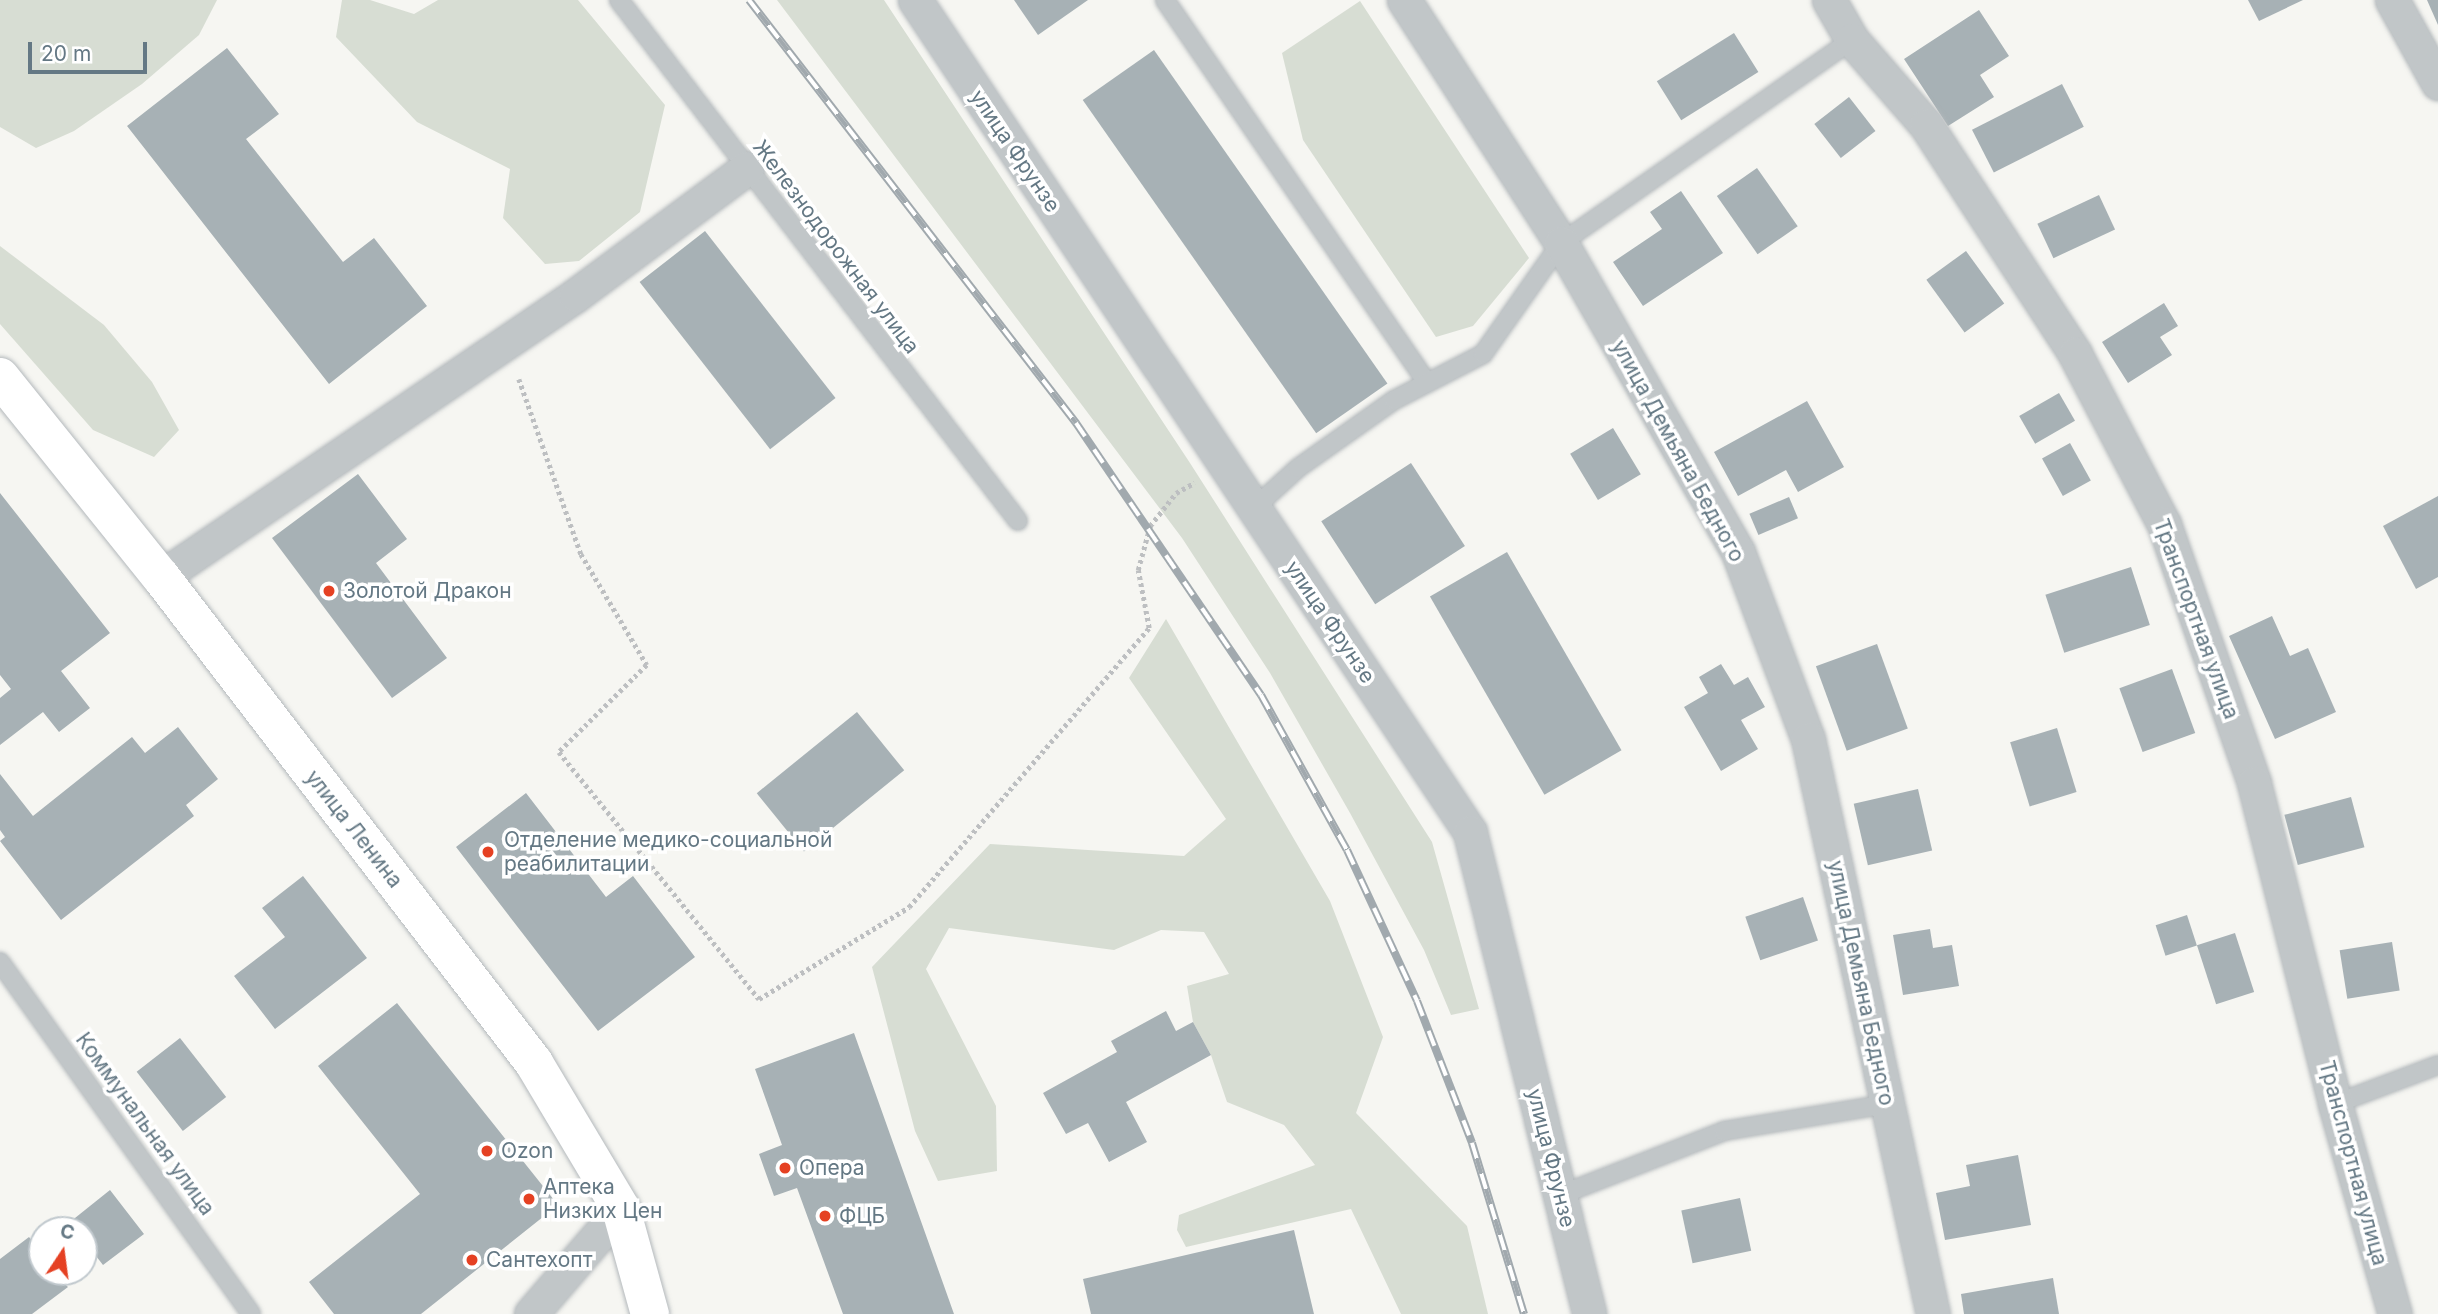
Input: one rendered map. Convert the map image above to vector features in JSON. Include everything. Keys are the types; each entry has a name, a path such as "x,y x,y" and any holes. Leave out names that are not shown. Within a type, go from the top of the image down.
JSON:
{"main road":[{"name":"улица Ленина","path":"0,377 161,577 534,1063 621,1209 650,1314"}],"street":[{"name":"улица Фрунзе","path":"915,0 1470,832 1589,1314"},
{"name":"улица Демьяна Бедного","path":"1404,0 1561,243 1738,552 1808,739 1933,1314"},
{"name":"Транспортная улица","path":"1829,0 1852,40 1926,125 2067,343 2164,524 2254,783 2335,1104 2395,1314"},
{"path":"2392,0 2438,83"},
{"path":"161,577 506,342 747,168"},
{"path":"531,1314 621,1209"}],"lane":[{"name":"Железнодорожная улица","path":"620,0 1018,521"},
{"path":"1166,0 1427,383"},
{"path":"1254,508 1298,468 1394,400 1483,354 1561,243 1852,40"},
{"name":"Коммунальная улица","path":"0,962 251,1314"},
{"path":"2335,1104 2438,1065"},
{"path":"1560,1195 1724,1131 1887,1104"}],"path":[{"path":"506,342 581,554 647,664 559,752 759,999 909,907 1149,628 1138,569 1150,526 1176,493 1225,465"}],"shaded area":[{"path":"0,0 217,0 199,35 142,84 74,131 36,148 0,127"},
{"path":"342,0 370,0 414,14 438,0 578,0 665,105 640,212 579,261 545,264 503,218 510,169 417,122 336,37"},
{"path":"777,0 884,0 1190,463 1432,842 1479,1009 1451,1015 1424,950 1350,813 1270,673 1182,538"},
{"path":"1360,1 1529,258 1473,326 1436,337 1303,140 1282,53"},
{"path":"0,246 104,325 152,382 179,430 154,457 93,430 0,324"},
{"path":"1166,619 1330,901 1383,1037 1356,1113 1467,1226 1488,1314 1401,1314 1351,1209 1186,1247 1177,1230 1179,1215 1315,1165 1284,1125 1227,1102 1211,1055 1193,1022 1187,986 1229,974 1204,932 1161,930 1114,950 949,928 926,969 996,1106 997,1171 938,1181 915,1131 872,967 990,844 1184,856 1226,819 1129,678"}],"building":[{"path":"1014,0 1088,0 1038,35"},
{"path":"2248,0 2303,0 2259,21"},
{"path":"2427,0 2438,0 2438,25"},
{"path":"1979,10 2009,56 1980,75 1994,97 1948,126 1904,59"},
{"path":"1734,33 1758,72 1681,120 1657,81"},
{"path":"227,48 279,114 246,139 343,262 374,238 427,306 329,384 127,126"},
{"path":"1154,50 1387,383 1316,433 1083,100"},
{"path":"2062,84 2084,127 1994,173 1972,130"},
{"path":"1849,97 1875,131 1841,158 1814,124"},
{"path":"1757,168 1798,226 1758,254 1717,196"},
{"path":"1681,191 1723,253 1643,306 1613,262 1662,229 1650,212"},
{"path":"2099,195 2115,229 2053,258 2037,224"},
{"path":"705,231 836,398 770,449 640,282"},
{"path":"1966,251 2004,304 1965,332 1926,280"},
{"path":"2164,303 2178,326 2160,337 2172,355 2128,383 2102,342"},
{"path":"2059,393 2075,421 2035,444 2019,416"},
{"path":"1807,401 1844,467 1798,492 1786,470 1738,496 1714,452"},
{"path":"1613,428 1641,474 1598,500 1570,454"},
{"path":"2070,443 2091,481 2063,496 2042,459"},
{"path":"1411,463 1465,546 1375,604 1321,521"},
{"path":"358,474 407,539 376,563 447,658 392,698 272,538"},
{"path":"0,493 110,633 61,671 90,708 59,732 43,712 0,745 0,698 11,689 0,675"},
{"path":"2438,496 2438,577 2416,589 2383,526"},
{"path":"1789,497 1798,518 1758,535 1749,514"},
{"path":"1507,552 1622,750 1544,795 1430,596"},
{"path":"2131,567 2150,625 2064,653 2045,595"},
{"path":"2272,616 2290,656 2308,648 2336,712 2275,739 2229,636"},
{"path":"1877,644 1908,729 1847,751 1816,666"},
{"path":"1721,664 1734,685 1748,677 1765,707 1741,720 1758,749 1721,771 1684,707 1708,693 1699,677"},
{"path":"2172,669 2195,733 2143,752 2119,688"},
{"path":"857,712 904,770 804,851 757,793"},
{"path":"178,727 218,779 186,805 194,816 61,920 0,841 5,837 0,830 0,774 33,816 132,737 145,753"},
{"path":"2057,728 2077,792 2030,806 2010,742"},
{"path":"1918,789 1932,850 1868,865 1854,804"},
{"path":"526,793 606,897 633,876 695,957 598,1031 456,847"},
{"path":"2351,797 2364,847 2298,865 2284,815"},
{"path":"303,876 367,958 275,1029 234,976 285,937 262,908"},
{"path":"1803,897 1818,940 1760,960 1745,917"},
{"path":"2187,915 2197,945 2166,956 2156,925"},
{"path":"1930,929 1933,948 1952,945 1959,986 1903,995 1893,935"},
{"path":"2235,933 2254,992 2216,1004 2197,945"},
{"path":"2392,942 2400,990 2347,999 2340,950"},
{"path":"397,1003 558,1205 421,1314 334,1314 309,1282 420,1194 318,1066"},
{"path":"1166,1011 1176,1031 1193,1022 1211,1055 1126,1102 1147,1142 1109,1162 1088,1123 1066,1134 1043,1093 1117,1052 1111,1041"},
{"path":"854,1033 954,1314 843,1314 797,1188 774,1196 759,1154 782,1145 755,1069"},
{"path":"180,1038 226,1097 183,1131 137,1072"},
{"path":"2018,1155 2031,1225 1945,1240 1936,1193 1970,1186 1966,1165"},
{"path":"110,1190 144,1234 103,1265 98,1259 98,1216 78,1216"},
{"path":"1740,1198 1751,1251 1693,1263 1681,1210"},
{"path":"1294,1230 1314,1314 1091,1314 1083,1279"},
{"path":"28,1238 28,1286 68,1287 32,1314 0,1314 0,1259"},
{"path":"2053,1278 2059,1314 1964,1314 1961,1294"}],"railway":[{"path":"749,0 1076,423 1261,695 1347,850 1417,1001 1472,1143 1524,1314"}],"place":[{"name":"Золотой Дракон","path":"329,591"},
{"name":"Отделение медико-социальной реабилитации","path":"488,852"},
{"name":"Ozon","path":"487,1151"},
{"name":"Опера","path":"785,1168"},
{"name":"Аптека Низких Цен","path":"529,1199"},
{"name":"ФЦБ","path":"825,1216"},
{"name":"Сантехопт","path":"472,1260"}]}
